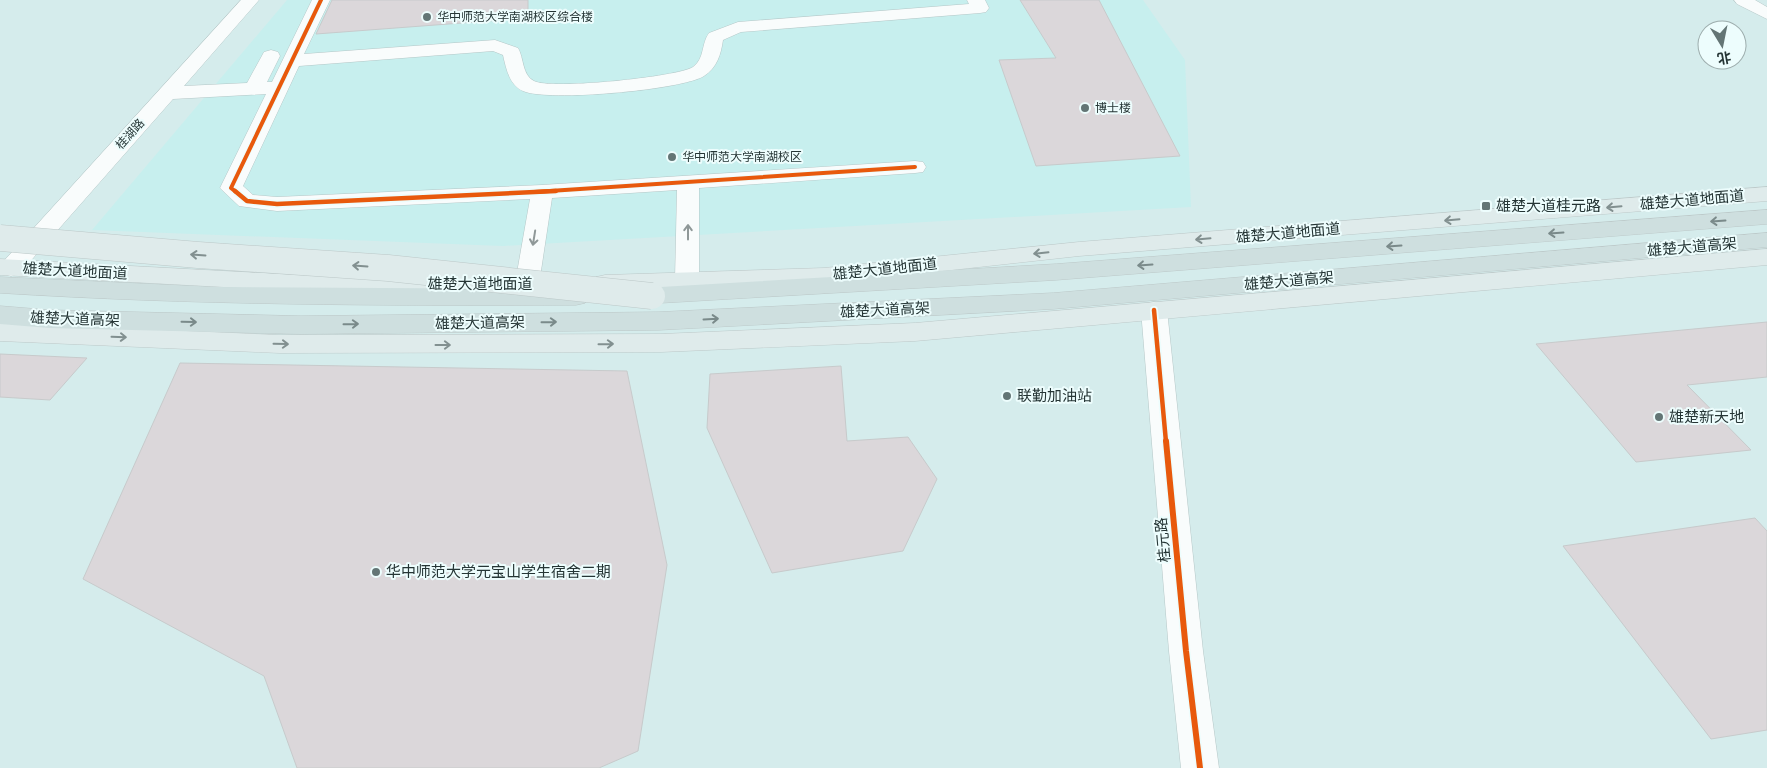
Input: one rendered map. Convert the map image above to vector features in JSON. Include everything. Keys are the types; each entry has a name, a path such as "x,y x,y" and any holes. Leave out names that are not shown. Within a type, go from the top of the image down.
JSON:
{"highway":[{"name":"雄楚大道高架","path":"4,273 115,293 340,298 652,296 1056,272 1767,217"},
{"name":"雄楚大道高架","path":"49,319 301,325 679,320 1053,302 1767,240"}],"main road":[{"name":"雄楚大道地面道","path":"4,273 318,284 527,284 824,276 1089,248 1767,194"},
{"path":"0,238 198,255 388,268 652,296"},
{"path":"0,332 280,344 661,343 916,332 1767,257"},
{"path":"0,317 49,319"}],"street":[{"name":"桂湖路","path":"4,273 250,0"},
{"path":"254,88 282,58 322,0"},
{"path":"282,58 495,45 511,52 519,79 532,89 573,89 687,77 705,68 715,37 738,27 935,7 980,8 976,0"},
{"path":"1743,0 1767,14"},
{"path":"282,58 279,87 231,188 246,201 277,204 542,192 915,167"},
{"path":"166,94 279,87"},
{"path":"687,280 688,182"},
{"path":"527,284 542,192"},
{"name":"桂元路","path":"1154,310 1186,651 1200,768"}],"shaded area":[{"name":"华中师范大学南湖校区","path":"287,0 1143,0 1185,60 1191,207 503,246 92,230"}],"building":[{"name":"华中师范大学南湖校区综合楼","path":"332,0 528,0 528,18 316,34"},
{"name":"博士楼","path":"1020,0 1099,0 1180,156 1036,166 999,60 1056,58"},
{"name":"雄楚新天地","path":"1767,322 1767,377 1687,385 1751,450 1636,462 1536,344"},
{"path":"0,354 87,358 50,400 0,397"},
{"name":"华中师范大学元宝山学生宿舍二期","path":"180,363 627,371 667,565 638,751 599,768 297,768 264,676 83,579"},
{"path":"841,366 847,441 908,437 937,479 903,551 772,573 707,428 710,374"},
{"path":"1755,518 1767,531 1767,730 1711,739 1563,546"}],"cycle path":[{"path":"321,0 231,188 247,201 277,204 542,192 915,167"},
{"path":"1154,310 1186,651 1200,768"}],"place":[{"name":"华中师范大学南湖校区综合楼","path":"427,17"},
{"name":"博士楼","path":"1085,108"},
{"name":"华中师范大学南湖校区","path":"672,157"},
{"name":"雄楚大道桂元路","path":"1486,206"},
{"name":"联勤加油站","path":"1007,396"},
{"name":"雄楚新天地","path":"1659,417"},
{"name":"华中师范大学元宝山学生宿舍二期","path":"376,572"}]}
